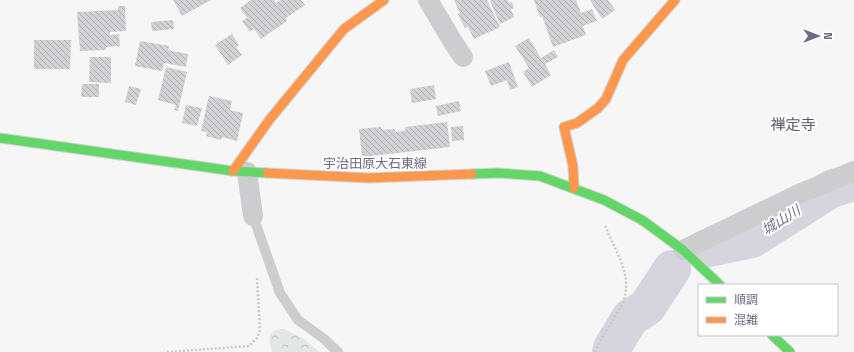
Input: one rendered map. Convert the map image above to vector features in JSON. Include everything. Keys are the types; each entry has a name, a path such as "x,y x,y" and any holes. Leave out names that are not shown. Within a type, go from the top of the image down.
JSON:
{"main road":[{"path":"240,171 270,119 344,29 384,0"},
{"path":"574,188 573,166 564,127 577,123 602,104 606,99 623,60 675,0"},
{"name":"宇治田原大石東線","path":"0,138 240,171 369,178 498,173 540,176 604,200 642,220 683,250 719,284"},
{"path":"773,336 790,352"}],"street":[{"path":"428,0 463,57"},
{"path":"240,171 253,216"},
{"path":"683,250 799,194 854,171"}],"lane":[{"path":"253,216 280,293 298,320 323,338 338,352"}],"path":[{"path":"595,352 608,325 618,311 624,298 627,286 619,256 605,224 603,216 604,200"},
{"path":"167,352 249,346 257,338 260,330 257,277"}],"green space":[{"path":"284,329 304,339 320,352 272,352 270,336 274,331"}],"building":[{"path":"173,0 211,0 182,16"},
{"path":"251,0 274,0 276,3 280,0 301,0 305,5 286,18 287,21 261,39 254,29 250,32 242,21 247,18 240,8"},
{"path":"454,0 487,0 500,27 474,39 468,27 465,28 458,14 460,13"},
{"path":"508,0 509,3 512,2 514,8 511,9 514,17 500,24 490,1"},
{"path":"534,0 576,0 581,13 592,9 597,21 583,26 586,35 553,47 542,16 540,17"},
{"path":"590,0 608,0 615,10 602,19"},
{"path":"118,6 125,6 126,31 110,32 110,35 119,34 120,46 106,47 106,50 80,51 77,12 118,10"},
{"path":"173,20 174,29 152,31 151,22"},
{"path":"232,34 239,45 236,47 242,55 228,65 215,45"},
{"path":"529,38 541,58 554,50 558,57 545,64 551,75 532,87 523,72 529,68 515,46"},
{"path":"34,40 71,40 70,69 34,69"},
{"path":"140,41 169,46 168,50 188,54 186,67 164,63 162,71 135,66"},
{"path":"90,57 111,57 111,83 89,82"},
{"path":"509,62 518,87 510,90 507,80 491,86 485,71"},
{"path":"166,67 187,72 178,111 174,110 176,105 158,100"},
{"path":"82,84 99,84 99,97 81,97"},
{"path":"434,85 436,99 412,103 410,89"},
{"path":"129,86 141,89 136,105 125,102"},
{"path":"209,96 232,101 230,110 243,113 237,141 222,137 221,140 206,136 207,132 201,131"},
{"path":"459,101 461,111 438,116 436,106"},
{"path":"186,105 202,108 197,126 182,123"},
{"path":"447,122 450,147 362,157 359,129 381,127 382,130 395,129 395,132 405,131 405,127"},
{"path":"463,126 464,140 452,141 451,127"}],"waterway":[{"name":"城山川","path":"705,249 752,239 831,189 854,182"},
{"name":"城山川","path":"611,352 630,318 647,307 672,269"}],"traffic: fast":[{"path":"0,138 233,171 267,173"},
{"path":"472,174 498,173 540,176 604,200 642,220 683,250 719,284"},
{"path":"773,336 790,352"}],"traffic: slow":[{"path":"233,171 270,119 344,29 384,0"},
{"path":"574,188 573,166 564,127 577,123 598,108 606,99 623,60 675,0"},
{"path":"267,173 369,178 472,174"}],"district":[{"name":"禅定寺","path":"793,124"}]}
